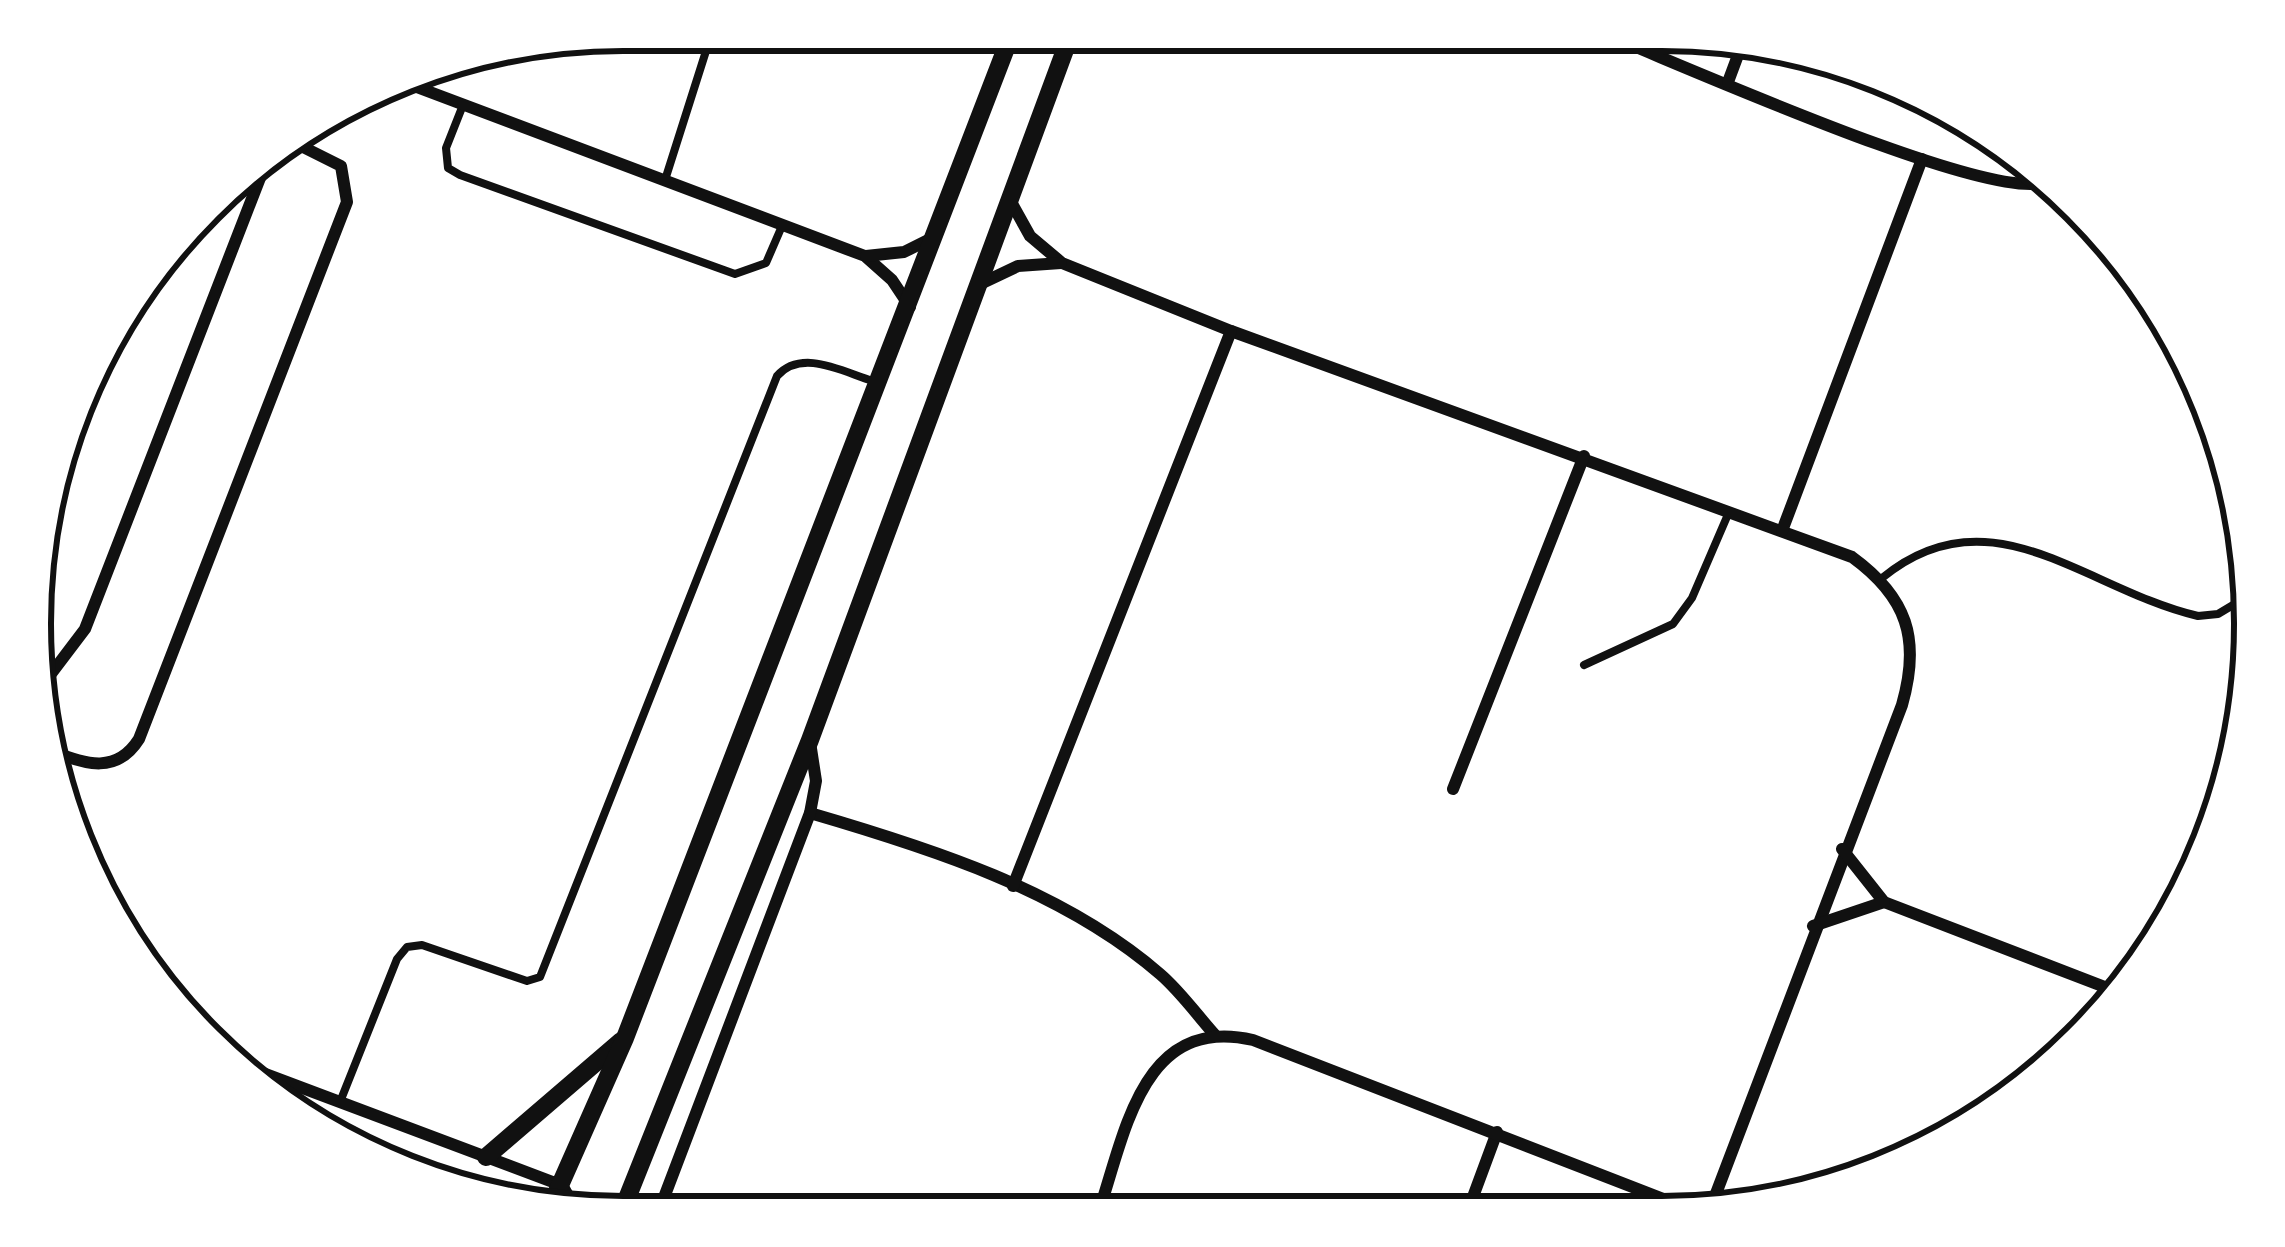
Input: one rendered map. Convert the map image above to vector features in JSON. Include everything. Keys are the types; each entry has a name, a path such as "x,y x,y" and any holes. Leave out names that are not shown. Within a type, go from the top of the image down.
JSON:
{"street":[{"path":"555,1192 625,1038 940,232 1005,51"},
{"path":"628,1196 810,740 1065,51"},
{"path":"1648,51 1922,159 1996,182 2027,183"},
{"path":"1728,82 1738,56"},
{"path":"422,89 865,256 892,280 910,308"},
{"path":"67,756 96,765 114,763 140,739 347,202 341,166 304,148"},
{"path":"1783,530 1922,159"},
{"path":"53,671 85,629 258,183"},
{"path":"1010,200 1030,236 1062,262 1231,331 1852,556 1882,578 1906,625 1908,682 1716,1193"},
{"path":"865,256 904,252 940,232"},
{"path":"978,285 1018,266 1062,262"},
{"path":"1013,886 1231,331"},
{"path":"1453,789 1584,456"},
{"path":"665,1196 809,813 816,781 810,740"},
{"path":"809,813 922,847 1099,929 1161,975 1215,1035"},
{"path":"1843,849 1884,902 2104,987"},
{"path":"1814,926 1884,902"},
{"path":"1104,1196 1145,1083 1175,1049 1215,1035 1253,1040 1656,1196"},
{"path":"486,1157 625,1038"},
{"path":"274,1077 558,1184 563,1192"},
{"path":"1473,1196 1497,1132"}],"lane":[{"path":"665,180 706,51"},
{"path":"464,103 445,154 448,168 460,175 735,274 766,263 782,225"},
{"path":"340,1102 407,947 422,945 527,980 540,977 777,376 791,364 809,362 881,383"},
{"path":"1584,664 1673,623 1692,598 1730,510"},
{"path":"1882,578 1930,546 1972,539 2011,544 2198,616 2218,614 2233,605"}]}
